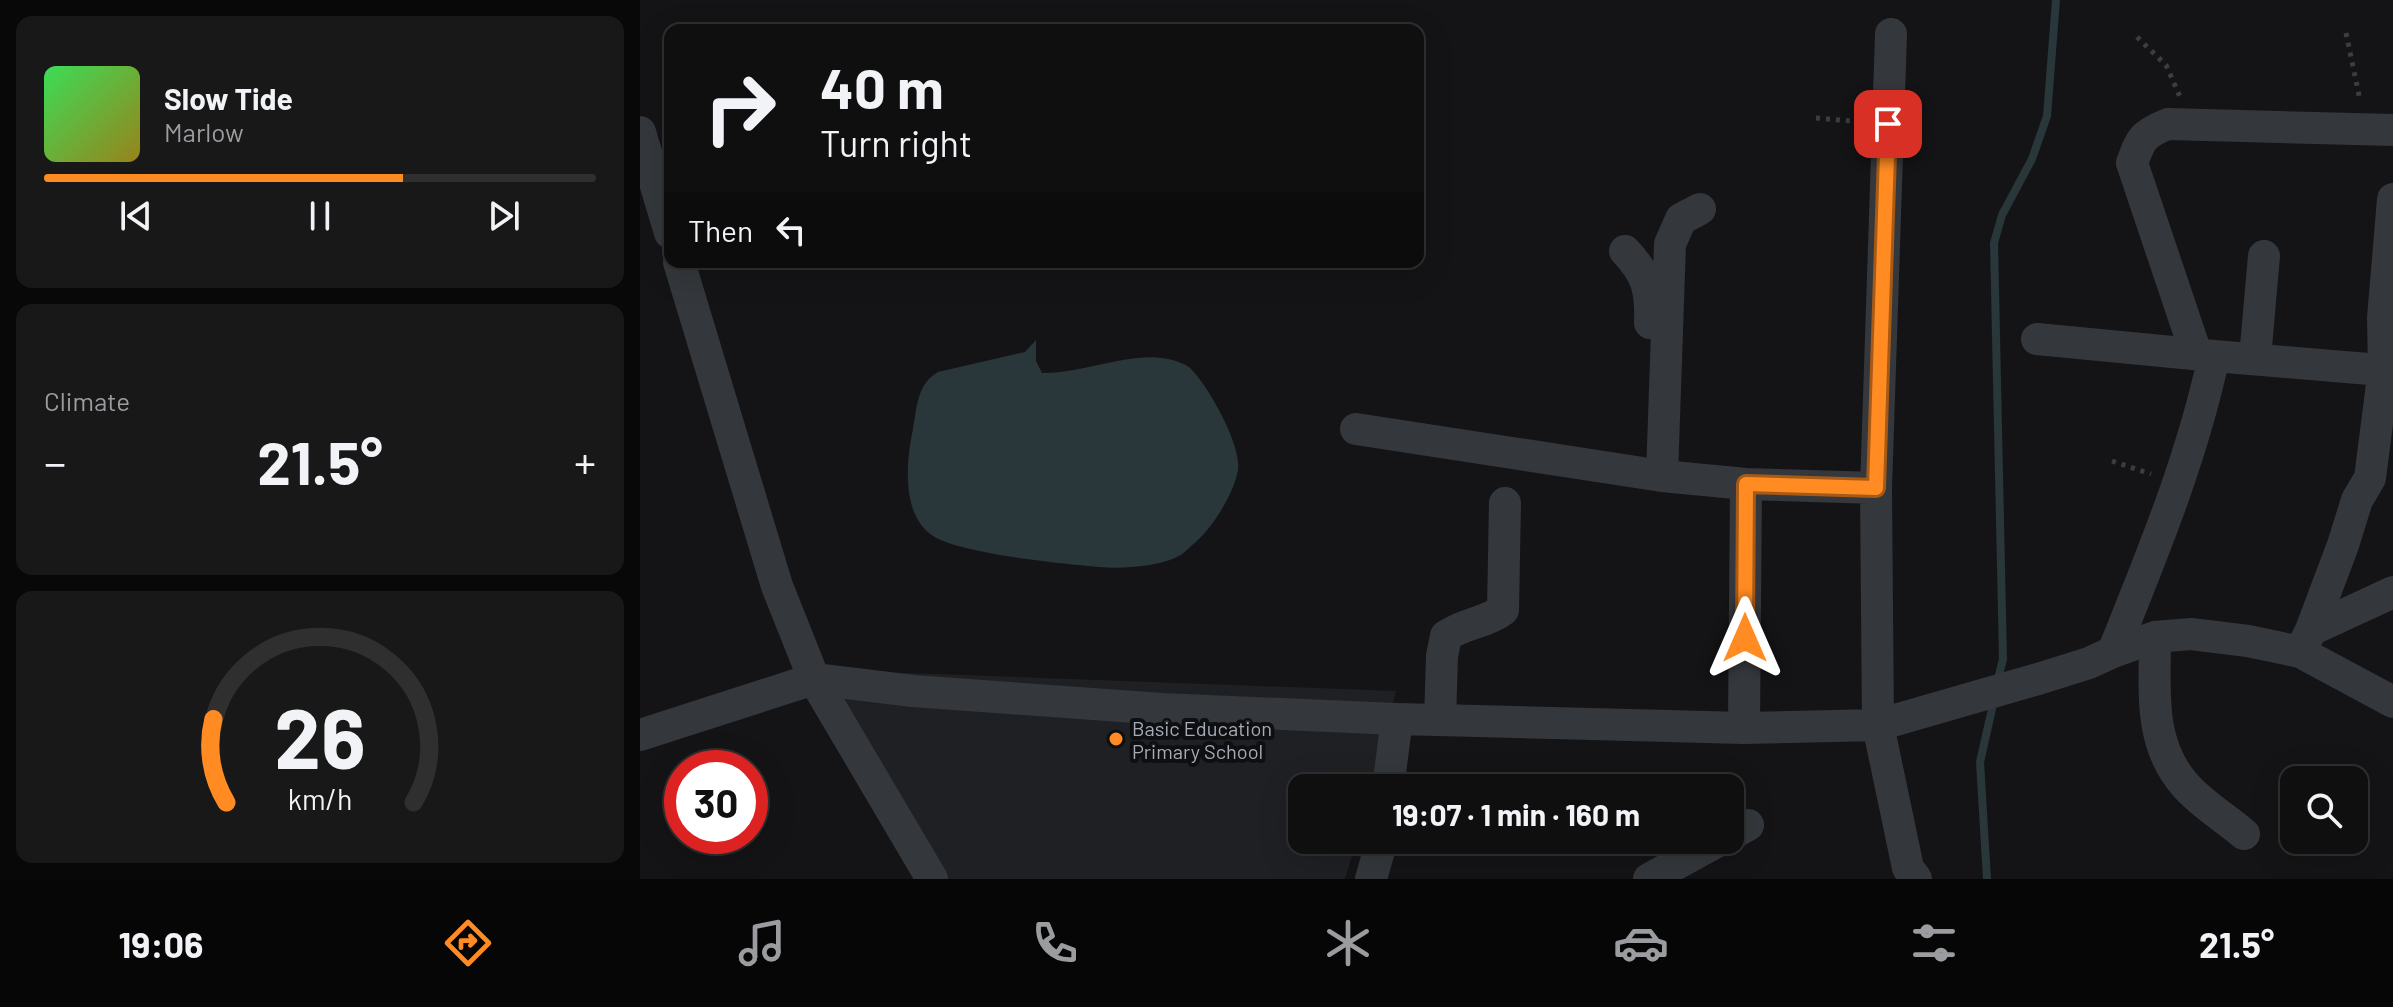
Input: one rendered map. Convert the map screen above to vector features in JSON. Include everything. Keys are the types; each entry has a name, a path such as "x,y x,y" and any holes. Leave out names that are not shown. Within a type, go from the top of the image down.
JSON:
{"street":[{"path":"1891,34 1876,488 1878,725 1908,868 1916,879"},
{"path":"2113,652 2164,530 2179,483 2205,355 2132,163 2139,143 2148,132 2168,124 2379,129"},
{"path":"640,132 664,213"},
{"path":"2305,641 2357,500 2382,480 2393,199"},
{"path":"1654,475 1670,244 1681,219 1700,209"},
{"path":"1625,251 1641,268 1651,296 1654,475"},
{"path":"2255,358 2264,256"},
{"path":"681,268 777,586 814,679 932,879"},
{"path":"2037,339 2388,370"},
{"path":"1356,429 1654,475 1746,484 1876,488"},
{"path":"1744,728 1746,484"},
{"path":"1440,720 1442,656 1446,636 1460,626 1492,618 1503,610 1505,503"},
{"path":"640,735 814,679 913,691 1162,709 1744,728 1878,725 2089,663 2155,637 2191,634 2248,641 2305,641 2393,592"},
{"path":"2155,637 2155,708 2163,754 2186,787 2244,834"},
{"path":"2305,641 2393,702"},
{"path":"1390,774 1397,719"},
{"path":"1371,879 1378,854"},
{"path":"1649,879 1695,854"}],"path":[{"path":"2346,33 2379,129"},
{"path":"2137,37 2166,65 2181,93 2184,124"},
{"path":"1816,118 1888,124"},
{"path":"2112,461 2179,483"}],"shaded area":[{"path":"1036,340 1036,361 1042,373 1153,357 1186,365 1206,388 1235,446 1238,470 1227,501 1214,522 1181,555 1149,565 1108,568 966,548 933,536 923,527 911,502 908,472 917,404 926,383 938,372 1025,352"},
{"name":"Basic Education Primary School","path":"908,673 1396,691 1375,774 1288,774 1288,854 1353,854 1345,879 932,879 814,679"}],"waterway":[{"path":"1997,683 2003,659 1994,243 2002,215 2032,159 2047,116 2056,0"},
{"path":"1987,879 1980,762 1994,700"}],"place":[{"name":"Basic Education Primary School","path":"1116,739"}],"route":[{"path":"1745,638 1746,484 1876,488 1888,124"}]}
